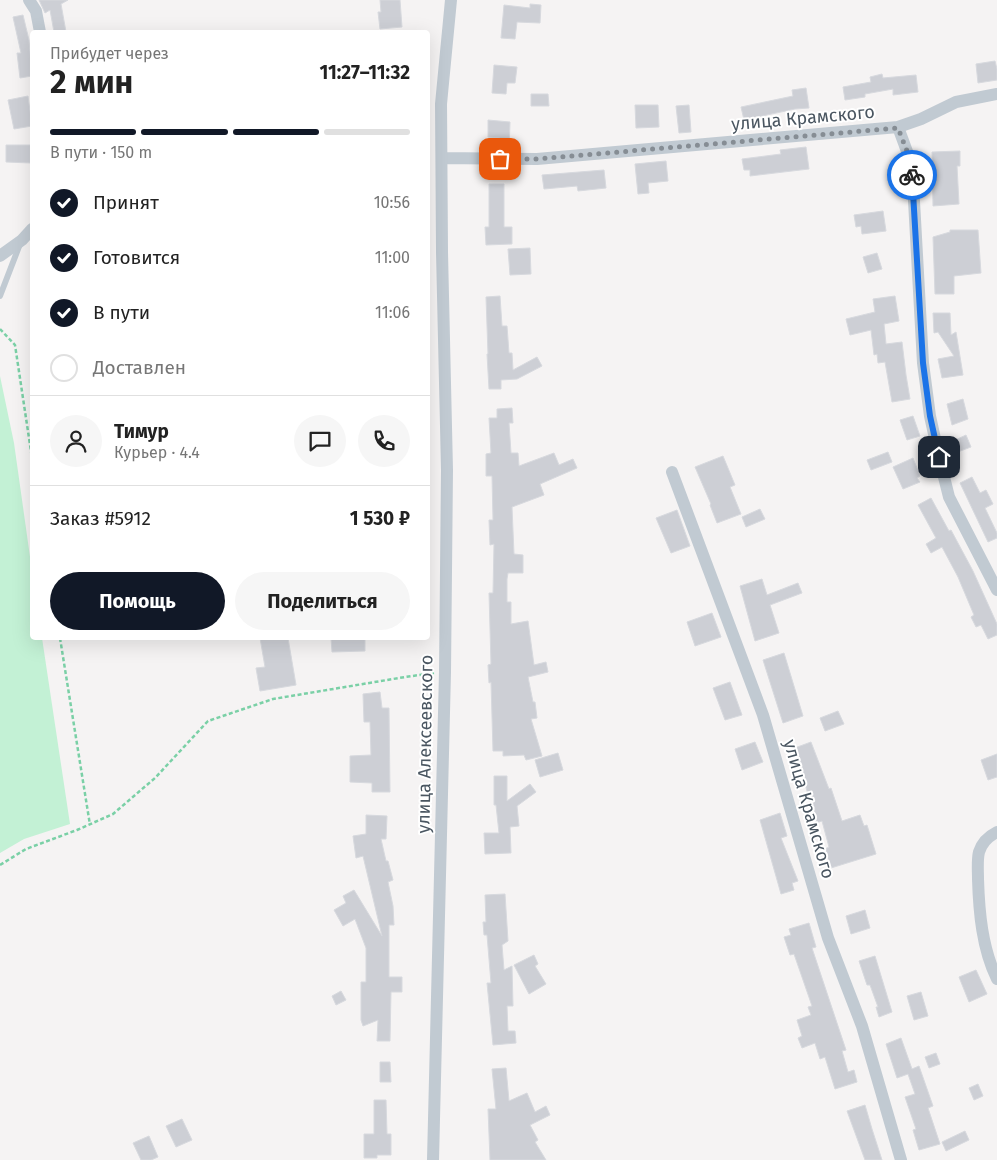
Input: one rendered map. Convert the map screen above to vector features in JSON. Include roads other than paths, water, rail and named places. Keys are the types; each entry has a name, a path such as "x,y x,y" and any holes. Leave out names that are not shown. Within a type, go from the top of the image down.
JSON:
{"street":[{"path":"29,0 36,11 40,30"},
{"name":"улица Алексеевского","path":"434,1160 445,672 447,470 442,252 442,104 451,0"},
{"path":"898,128 956,102 997,94"},
{"name":"улица Крамского","path":"442,158 537,159 898,128 912,164 923,363 930,416 937,449 949,497 997,590"},
{"path":"0,256 22,240 30,231"},
{"name":"улица Крамского","path":"672,472 763,715 828,938 862,1026 901,1160"},
{"path":"997,832 990,835 984,842 979,851 978,861 978,892 984,942 997,979"}],"lane":[{"path":"0,296 22,240"}]}
